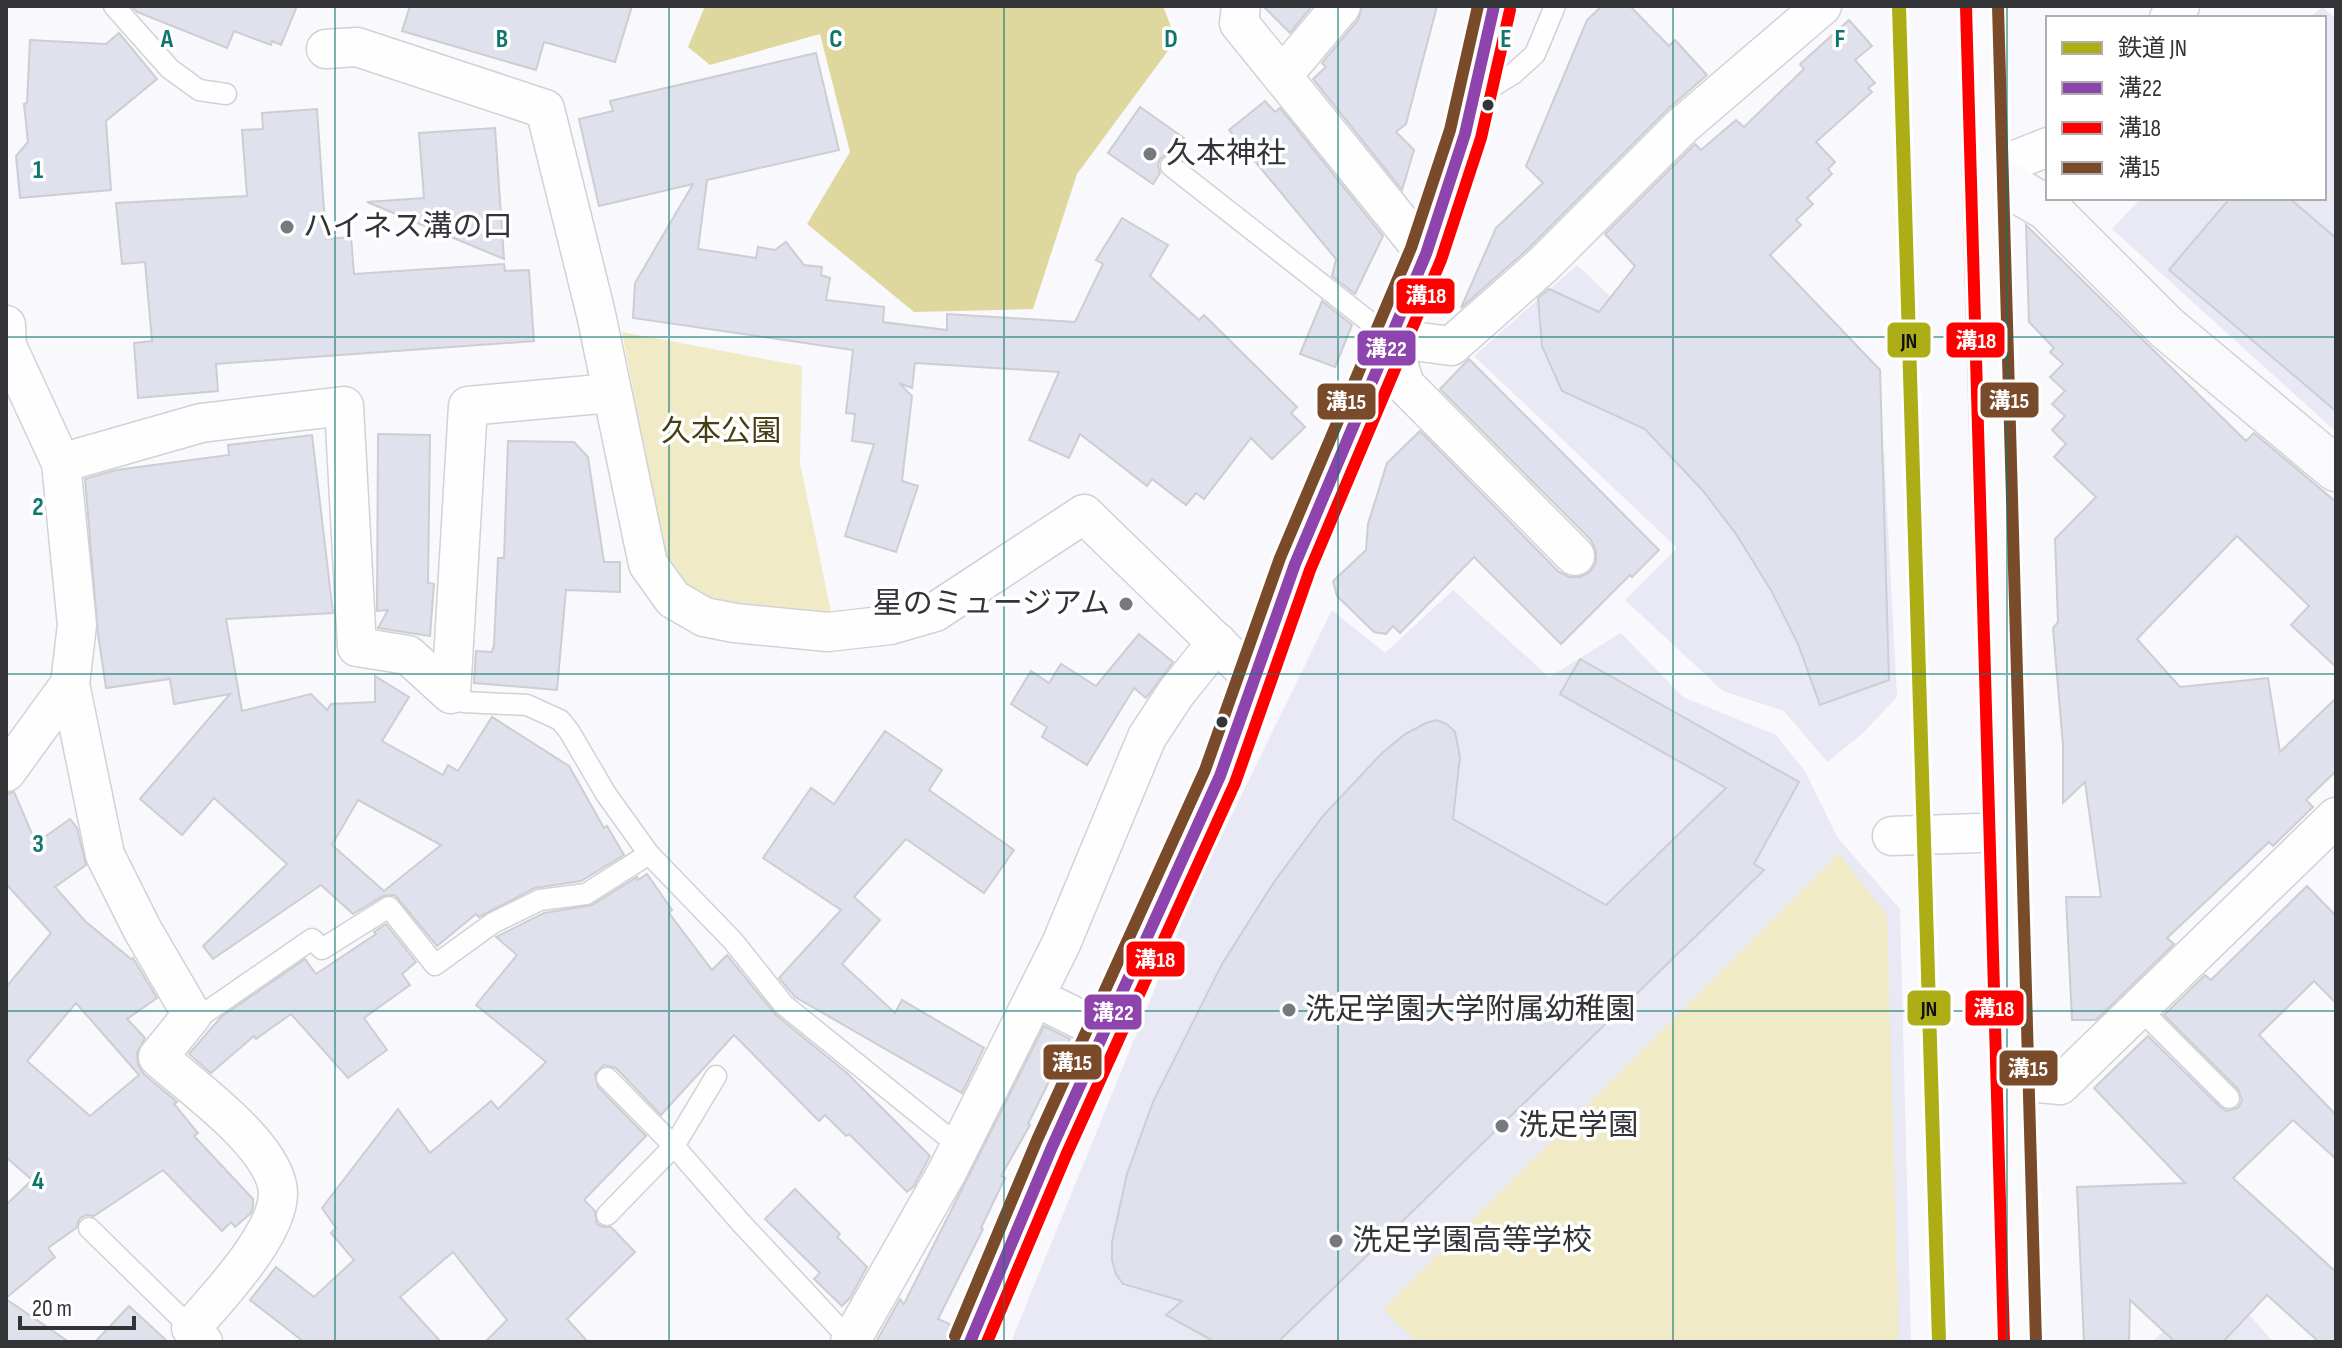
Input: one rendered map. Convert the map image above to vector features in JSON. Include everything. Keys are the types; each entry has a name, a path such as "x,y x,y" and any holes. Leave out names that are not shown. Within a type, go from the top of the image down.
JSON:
{"main road":[{"path":"970,1342 1104,1031 1220,776 1295,564 1426,254 1458,160 1494,6"}],"street":[{"path":"1241,6 1239,23 1426,254"},
{"path":"1282,76 1341,6"},
{"path":"1575,556 1405,385 1390,338 1451,346 1544,264 1682,126 1822,6"},
{"path":"1982,6 2015,1081 2020,1342"},
{"path":"326,49 357,47 545,109 596,314 648,564 673,599 704,617 735,623 828,632 890,625 935,612 1084,514 1254,679"},
{"path":"1985,172 2046,148"},
{"path":"1985,172 2047,208 2167,328 2336,469"},
{"path":"6,325 7,346 61,463 77,625 70,684 105,855 142,929 192,1015 158,1057 244,1133 268,1160 278,1188 274,1215 259,1244 197,1335"},
{"path":"451,694 468,406 611,393"},
{"path":"61,463 201,423 344,406 357,647 408,655 451,694"},
{"path":"850,1342 960,1147 1035,997 1061,944 1147,737 1176,693 1217,642"},
{"path":"6,772 70,684"},
{"path":"2015,1081 2060,1085 2336,817"},
{"path":"1892,836 1979,833"},
{"path":"1035,997 1104,1031"}],"lane":[{"path":"114,6 170,69 199,90 226,94"},
{"path":"1475,97 1513,74 1535,54 1555,6"},
{"path":"1171,166 1390,338"},
{"path":"451,694 463,702 527,705 560,720 606,794 649,854 733,941 784,1005 960,1147"},
{"path":"192,1015 205,1013 312,939 322,949 389,907 435,965 493,923 540,900 586,894 649,854"},
{"path":"2139,1008 2229,1098"},
{"path":"607,1215 674,1146 716,1076"},
{"path":"607,1078 674,1146 850,1342"},
{"path":"89,1228 197,1335"}],"shaded area":[{"path":"705,6 1163,6 1176,40 1077,174 1033,309 914,312 807,224 850,152 820,34 710,65 688,47"},
{"path":"2322,6 2336,19 2334,430 2112,229 2139,200 2326,200 2326,16 2312,16"},
{"path":"1577,265 1833,505 1884,451 1897,697 1862,734 1827,762 1784,711 1723,691 1625,600 1677,548 1474,356"},
{"name":"洗足学園","path":"1453,590 1549,677 1621,633 1683,697 1776,735 1805,771 1837,837 1900,909 1911,1342 1011,1342 1195,890 1332,610 1385,653"},
{"path":"2218,1279 2273,1342 2152,1342"}],"green space":[{"name":"久本公園","path":"622,332 802,366 800,463 833,621 694,603 669,577"},
{"path":"1839,853 1887,916 1899,1342 1416,1342 1383,1309"}],"building":[{"path":"131,6 297,6 281,45 272,41 271,45 234,31 227,48 137,12"},
{"path":"410,6 632,6 615,62 544,42 536,70 402,31"},
{"path":"1263,6 1312,6 1290,33"},
{"path":"1362,6 1437,6 1406,124 1396,132 1414,150 1402,190 1313,79 1326,67 1322,63 1358,20"},
{"path":"1602,6 1630,6 1669,46 1675,40 1707,75 1667,110 1529,248 1461,308 1496,228 1543,183 1526,166 1587,20"},
{"path":"1849,20 1872,46 1855,60 1875,83 1868,88 1872,92 1816,142 1835,162 1828,169 1832,174 1807,198 1813,204 1796,220 1801,225 1770,255 1880,370 1889,680 1820,705 1798,644 1772,592 1736,534 1704,492 1645,429 1562,391 1542,346 1538,298 1549,289 1599,312 1635,266 1605,234 1695,144 1701,150 1736,120 1744,127 1804,69 1800,64"},
{"path":"119,33 157,79 106,121 111,190 20,198 16,156 28,142 24,104 27,103 30,40 106,44"},
{"path":"816,53 839,150 707,180 698,249 756,258 758,247 775,250 786,242 804,265 822,267 821,275 830,278 826,300 884,307 883,322 947,330 947,314 1075,322 1103,264 1096,260 1122,218 1168,245 1150,276 1199,320 1204,315 1297,407 1291,413 1305,427 1272,459 1251,438 1204,499 1196,493 1186,505 1152,479 1147,486 1080,434 1069,458 1029,440 1059,372 915,363 912,388 899,383 912,396 902,481 918,486 896,552 845,536 874,444 852,441 855,414 846,413 853,350 633,318 635,283 693,184 599,206 579,119 613,111 610,101"},
{"path":"1265,101 1275,112 1280,108 1383,236 1355,294 1332,276 1336,259 1229,130"},
{"path":"1140,107 1184,138 1174,153 1160,159 1160,173 1153,184 1108,153"},
{"name":"ハイネス溝の口","path":"317,109 326,239 351,237 354,274 504,264 505,271 529,270 534,341 216,364 218,391 138,398 134,343 152,341 145,262 122,264 116,203 247,196 242,130 263,129 262,113"},
{"path":"495,128 504,259 367,202 424,198 419,133"},
{"path":"2228,200 2291,200 2336,238 2336,411 2169,270"},
{"path":"2026,225 2246,441 2254,433 2336,502 2336,667 2291,625 2309,606 2237,536 2137,639 2180,687 2268,678 2280,752 2336,698 2336,771 2306,800 2313,807 2273,846 2269,842 2167,938 2174,944 2096,1020 2072,1020 2066,897 2101,897 2085,782 2063,803 2063,745 2053,628 2058,622 2055,539 2096,497 2054,457 2066,444 2052,430 2065,416 2052,404 2065,391 2050,377 2063,364 2050,352 2054,348 2029,322"},
{"path":"1322,301 1352,325 1335,367 1300,354"},
{"path":"1469,359 1659,550 1561,644 1474,557 1400,633 1393,626 1386,634 1374,632 1337,596 1333,581 1366,550 1368,524 1387,463 1420,431 1559,572 1569,577 1580,577 1590,572 1596,562 1596,551 1591,540 1440,389"},
{"path":"378,434 430,435 428,583 434,584 430,636 378,628 388,610 377,611"},
{"path":"312,435 333,613 226,619 242,711 311,694 327,710 331,704 375,702 375,676 409,697 382,741 443,775 448,765 458,771 492,717 569,766 604,828 607,826 624,855 581,881 535,888 479,917 476,914 437,946 395,895 383,896 353,914 321,885 213,959 203,946 287,864 214,798 182,835 140,799 230,694 174,704 170,679 106,688 98,634 85,479 116,470 229,455 228,445","holes":["358,800 441,845 384,891 332,845"]},
{"path":"508,441 574,442 588,457 604,562 620,562 620,592 566,590 557,690 474,683 476,651 492,652 494,645 498,558 504,558"},
{"path":"1139,634 1173,662 1146,698 1134,688 1087,765 1042,737 1047,727 1011,704 1031,671 1049,683 1061,664 1096,686"},
{"path":"1580,659 1799,782 1754,864 1764,870 1278,1342 1215,1342 1166,1315 1182,1301 1123,1284 1112,1260 1112,1242 1127,1174 1153,1102 1222,964 1274,882 1323,816 1381,754 1405,734 1426,723 1437,720 1447,724 1455,732 1460,757 1453,819 1606,905 1726,788 1560,694"},
{"path":"885,731 942,770 929,790 1014,850 984,893 906,839 854,897 880,920 842,964 895,1013 902,1000 984,1048 962,1093 795,997 779,978 841,910 763,858 811,788 834,804"},
{"path":"14,792 36,843 70,819 77,828 86,865 55,887 85,921 133,958 157,998 127,1019 145,1038 137,1053 138,1065 177,1102 174,1104 198,1133 194,1136 253,1199 253,1206 251,1213 235,1227 231,1222 222,1231 163,1170 94,1216 80,1218 76,1228 48,1248 55,1257 6,1298 6,1205 32,1180 6,1157 6,987 51,933 6,884 6,794","holes":["76,1003 139,1075 90,1116 27,1061"]},
{"path":"647,874 672,910 669,913 712,970 727,955 776,1015 847,1073 930,1156 914,1186 907,1192 849,1134 846,1136 825,1115 819,1121 734,1035 661,1115 616,1068 604,1065 595,1074 598,1087 646,1136 584,1200 595,1211 597,1224 611,1227 635,1252 567,1319 588,1342 485,1342 507,1320 453,1252 400,1297 441,1342 304,1342 250,1300 276,1267 314,1297 354,1260 331,1233 336,1228 322,1208 398,1109 430,1153 491,1101 498,1109 546,1062 476,1005 517,955 496,937 544,913 592,905"},
{"path":"2307,886 2336,916 2336,1003 2314,981 2259,1035 2336,1115 2336,1159 2293,1120 2233,1178 2336,1272 2336,1342 2319,1342 2267,1295 2223,1342 2175,1342 2130,1300 2129,1342 2084,1342 2077,1187 2185,1183 2094,1088 2148,1036 2220,1107 2226,1111 2238,1108 2242,1101 2238,1089 2164,1015 2205,975 2211,980"},
{"path":"386,924 416,962 402,974 410,985 364,1018 387,1050 348,1078 291,1014 256,1039 254,1036 211,1073 189,1054 221,1017 305,959 316,974"},
{"path":"1044,1026 1070,1039 1030,1125 1001,1176 1005,1178 983,1229 938,1319 950,1324 946,1342 876,1342 900,1299 904,1304"},
{"path":"795,1189 840,1234 837,1237 867,1267 850,1298 842,1306 814,1279 820,1273 765,1219"},
{"path":"6,1299 69,1342 6,1342"},
{"path":"129,1306 168,1342 95,1342"}],"rail line":[{"name":"JN","path":"1899,6 1939,1342"}],"transit line":[{"name":"溝15","path":"955,1336 1037,1140 1205,770 1280,558 1411,248 1450,130 1478,6"},
{"name":"溝22","path":"970,1342 1052,1147 1220,776 1295,564 1426,254 1465,134 1494,6"},
{"name":"溝18","path":"1966,6 2004,1342"},
{"name":"溝15","path":"1998,6 2036,1342"},
{"name":"溝18","path":"987,1342 1067,1153 1235,783 1310,570 1441,260 1481,138 1510,10"}],"place":[{"name":"久本神社","path":"1150,154"},
{"name":"ハイネス溝の口","path":"287,227"},
{"name":"星のミュージアム","path":"1126,604"},
{"name":"洗足学園大学附属幼稚園","path":"1289,1010"},
{"name":"洗足学園","path":"1502,1126"},
{"name":"洗足学園高等学校","path":"1336,1241"}]}
